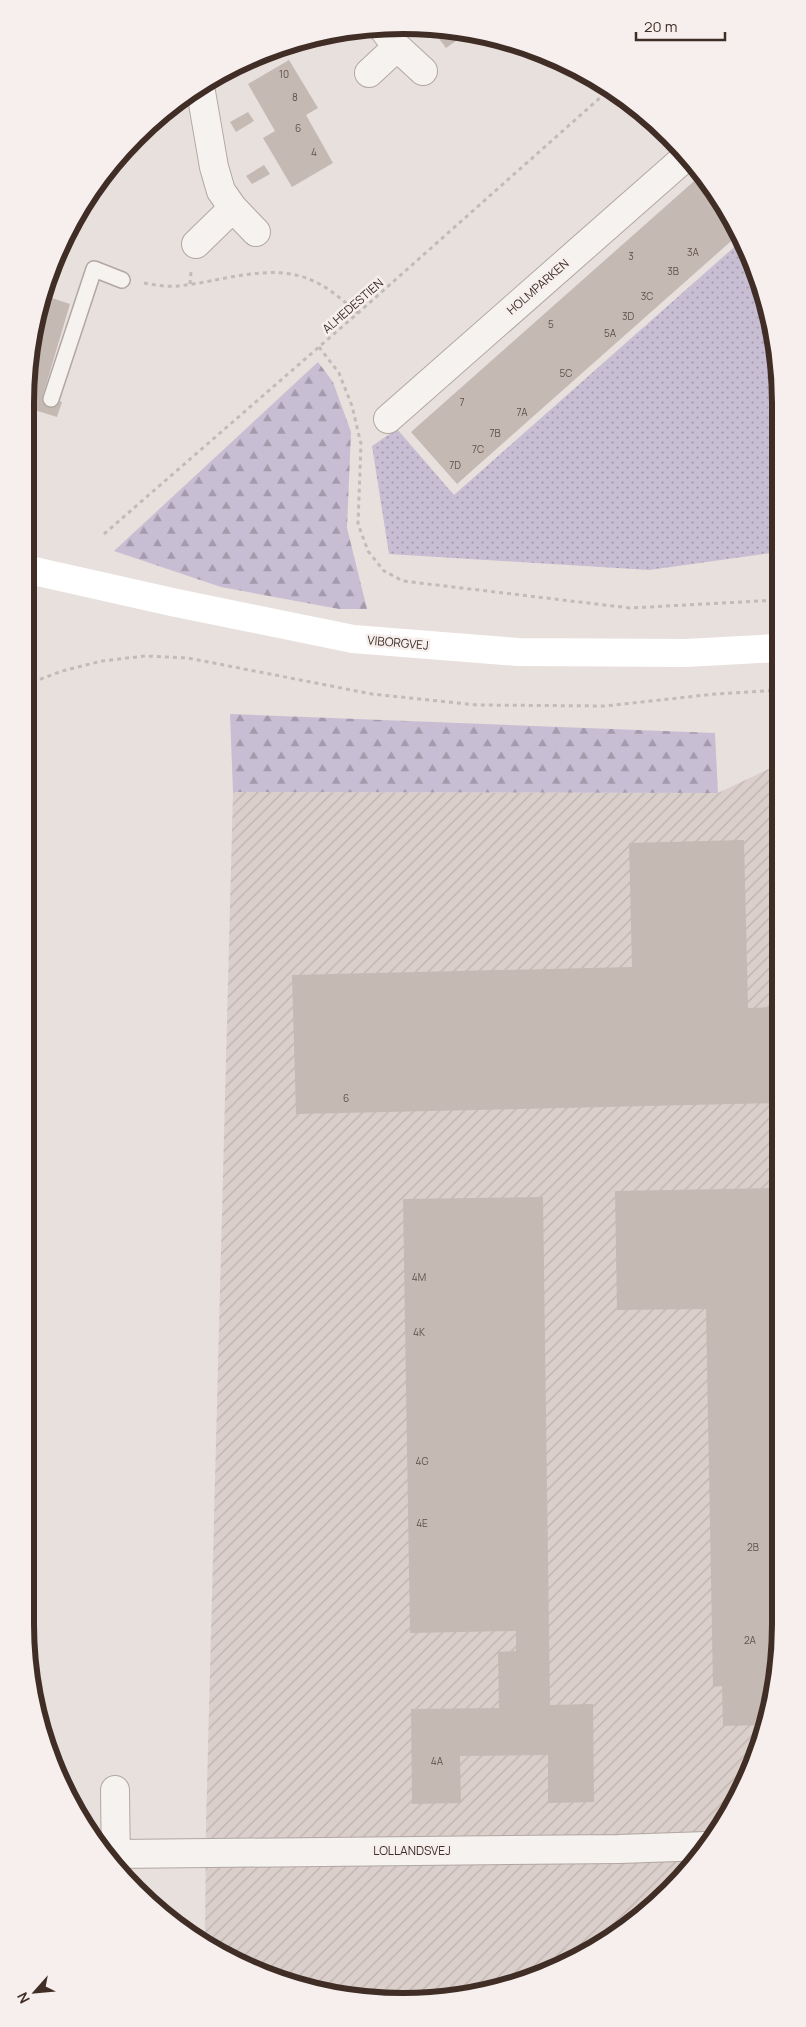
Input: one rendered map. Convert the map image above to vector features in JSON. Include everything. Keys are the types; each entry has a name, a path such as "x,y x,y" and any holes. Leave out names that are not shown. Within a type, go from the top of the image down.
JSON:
{"street":[{"path":"368,73 389,36 424,71"},
{"path":"201,94 214,167 221,191 233,208 256,232"},
{"name":"HOLMPARKEN","path":"388,419 682,161"},
{"path":"196,244 233,208"},
{"name":"VIBORGVEJ","path":"34,571 172,602 354,639 518,652 686,652 772,648"},
{"name":"LOLLANDSVEJ","path":"115,1790 116,1856"},
{"name":"LOLLANDSVEJ","path":"121,1862 698,1846"}],"lane":[{"path":"51,399 94,269 122,280"}],"path":[{"name":"ALHEDESTIEN","path":"104,534 358,313 605,94"},
{"path":"122,280 176,286 265,272 290,275 310,279 330,290 358,313"},
{"path":"319,347 339,373 352,406 361,444 358,524 368,551 384,571 403,581 630,608 772,600"},
{"path":"34,682 62,671 94,663 145,656 188,658 372,694 477,705 605,706 716,694 772,690"}],"shaded area":[{"path":"772,767 772,1624 769,1672 760,1720 753,1743 723,1809 696,1849 681,1867 628,1917 588,1944 566,1955 522,1974 499,1981 451,1990 427,1992 403,1993 355,1990 307,1981 284,1974 240,1955 205,1936 206,1825 233,792 718,793"}],"green space":[{"path":"736,245 753,284 760,307 769,355 772,403 772,553 649,570 389,554 372,446 397,429 454,495"},
{"path":"318,362 333,382 351,432 347,528 367,609 339,609 221,587 114,551"},
{"path":"230,714 715,733 718,793 233,792"}],"building":[{"path":"437,36 451,37 460,38 446,48"},
{"path":"278,55 267,63 266,61"},
{"path":"289,60 318,108 306,115 333,163 292,187 263,138 275,131 248,84"},
{"path":"248,112 254,121 236,132 230,122"},
{"path":"264,165 270,174 252,184 246,176"},
{"path":"697,179 723,218 733,239 457,484 411,432"},
{"path":"49,297 70,304 43,395 62,402 57,417 34,410 37,355"},
{"path":"744,840 748,1008 772,1007 772,1103 296,1114 292,975 632,967 629,843"},
{"path":"772,1188 772,1624 769,1672 758,1725 723,1726 722,1686 713,1687 706,1309 617,1310 615,1191"},
{"path":"543,1197 550,1705 593,1704 594,1802 548,1803 548,1755 460,1756 461,1803 412,1804 411,1709 499,1708 498,1652 516,1651 516,1631 410,1633 403,1199"}]}
